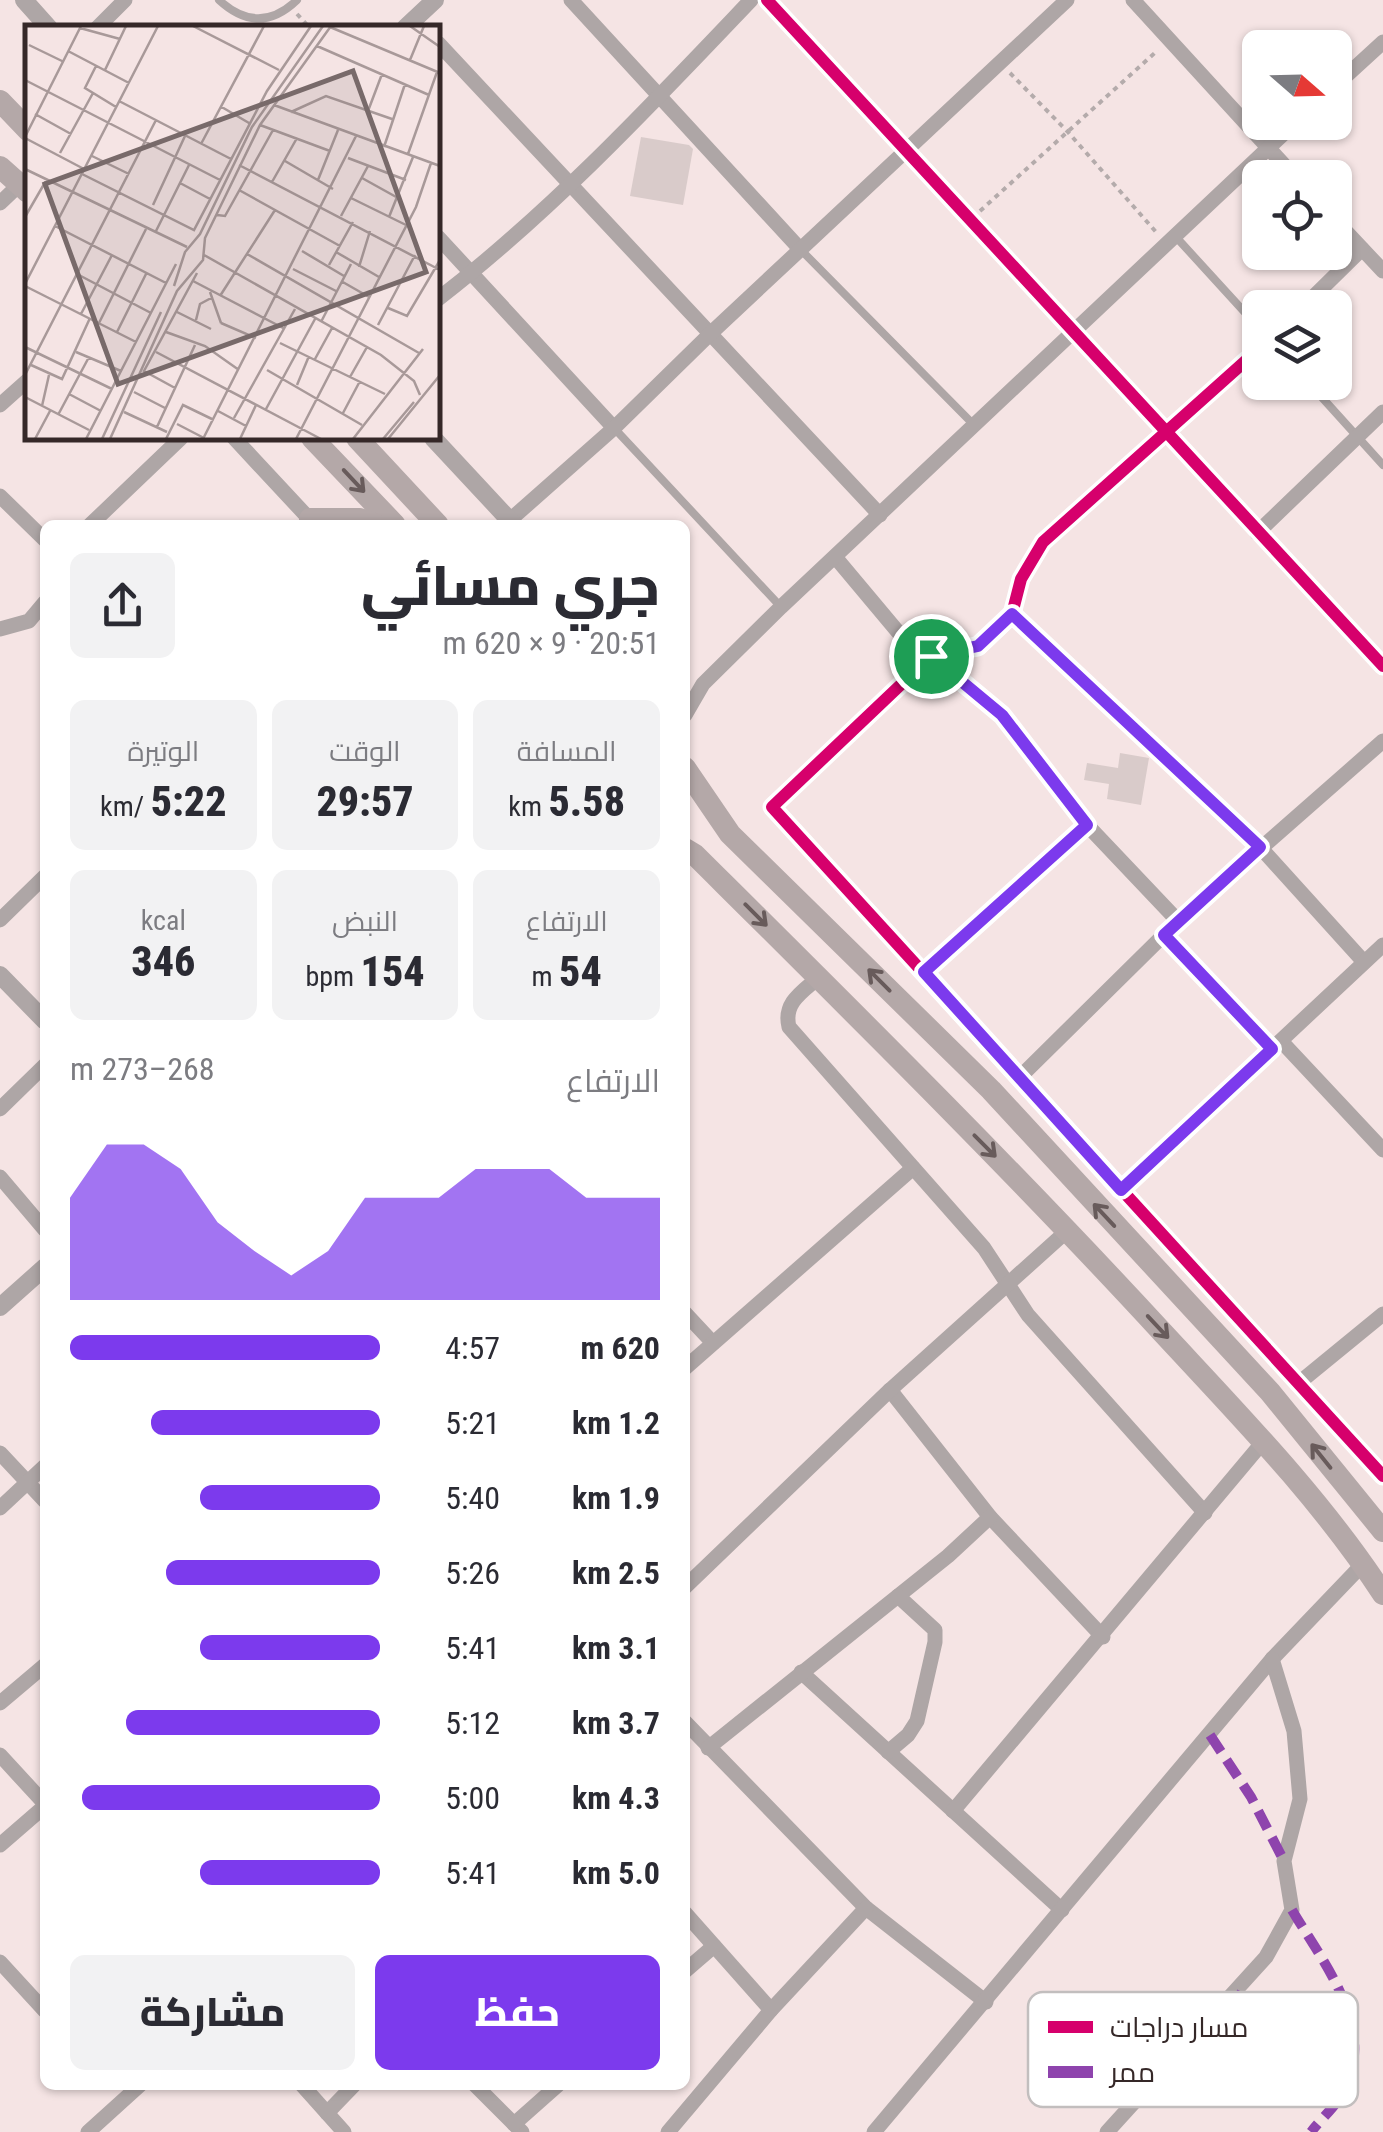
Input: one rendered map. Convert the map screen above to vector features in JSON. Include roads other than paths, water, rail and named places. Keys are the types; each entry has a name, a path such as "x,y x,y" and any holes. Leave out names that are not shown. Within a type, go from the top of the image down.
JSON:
{"main road":[{"path":"0,101 25,127"},
{"path":"0,166 25,192"},
{"path":"314,440 390,520"},
{"path":"359,440 433,520"},
{"path":"690,775 730,834 991,1090 1270,1392 1383,1531"},
{"path":"690,852 1068,1230 1263,1442 1383,1594"}],"street":[{"path":"24,0 47,25"},
{"path":"100,25 125,0"},
{"path":"414,24 435,0"},
{"path":"571,0 800,248"},
{"path":"440,297 568,185 751,0"},
{"path":"766,0 1383,666"},
{"path":"514,520 1068,0"},
{"path":"1133,0 1280,160"},
{"path":"1352,70 1383,42"},
{"path":"440,45 880,516"},
{"path":"690,706 703,684 781,607 1277,140"},
{"path":"0,203 25,192"},
{"path":"1352,238 1383,271"},
{"path":"440,239 614,428"},
{"path":"1320,290 1362,249"},
{"path":"1242,365 1042,542 1020,579 1012,614 978,646 931,656 772,806 1383,1476"},
{"path":"0,405 25,383"},
{"path":"1257,533 1383,412"},
{"path":"95,520 179,440"},
{"path":"236,440 307,520"},
{"path":"435,440 510,520"},
{"path":"0,496 40,535"},
{"path":"836,558 898,632 1002,715 1087,825 1178,921"},
{"path":"0,628 28,621 40,613"},
{"path":"1012,614 1260,847 1364,962"},
{"path":"690,689 703,684"},
{"path":"1019,1078 1178,921 1383,741"},
{"path":"924,972 1087,825"},
{"path":"0,920 40,881"},
{"path":"1164,935 1383,1150"},
{"path":"1121,1190 1383,945"},
{"path":"0,975 40,1016"},
{"path":"818,978 791,1003 786,1015 789,1027 994,1259 1028,1315 1205,1513"},
{"path":"0,1108 40,1069"},
{"path":"690,1364 914,1168"},
{"path":"0,1177 40,1224"},
{"path":"690,1581 890,1390 1068,1230"},
{"path":"0,1307 40,1271"},
{"path":"1300,1382 1383,1314"},
{"path":"690,1318 713,1343"},
{"path":"890,1390 990,1518 1102,1637"},
{"path":"954,1811 1263,1442"},
{"path":"0,1453 40,1496"},
{"path":"0,1508 40,1470"},
{"path":"708,1748 990,1518"},
{"path":"874,2132 1272,1658 1363,1564"},
{"path":"888,1752 917,1721 935,1642 935,1630 898,1596"},
{"path":"1234,1992 1266,1957 1292,1910 1284,1862 1300,1799 1294,1731 1272,1658"},
{"path":"0,1703 40,1669"},
{"path":"801,1672 1062,1910"},
{"path":"690,1728 866,1908 986,2002"},
{"path":"0,1755 40,1799"},
{"path":"0,1845 40,1809"},
{"path":"668,2132 771,2010 866,1908"},
{"path":"690,1919 771,2010"},
{"path":"690,1968 714,1946"},
{"path":"0,1962 40,2006"},
{"path":"118,2090 125,2098"},
{"path":"88,2132 134,2090"},
{"path":"306,2090 344,2132"},
{"path":"327,2113 349,2090"},
{"path":"479,2090 518,2128 553,2090"},
{"path":"1108,2131 1130,2107"}],"lane":[{"path":"220,0 232,12 252,20 272,18 297,0"},
{"path":"1172,241 1242,311"},
{"path":"800,248 973,424"},
{"path":"1324,400 1383,465"},
{"path":"614,428 781,607"}]}
